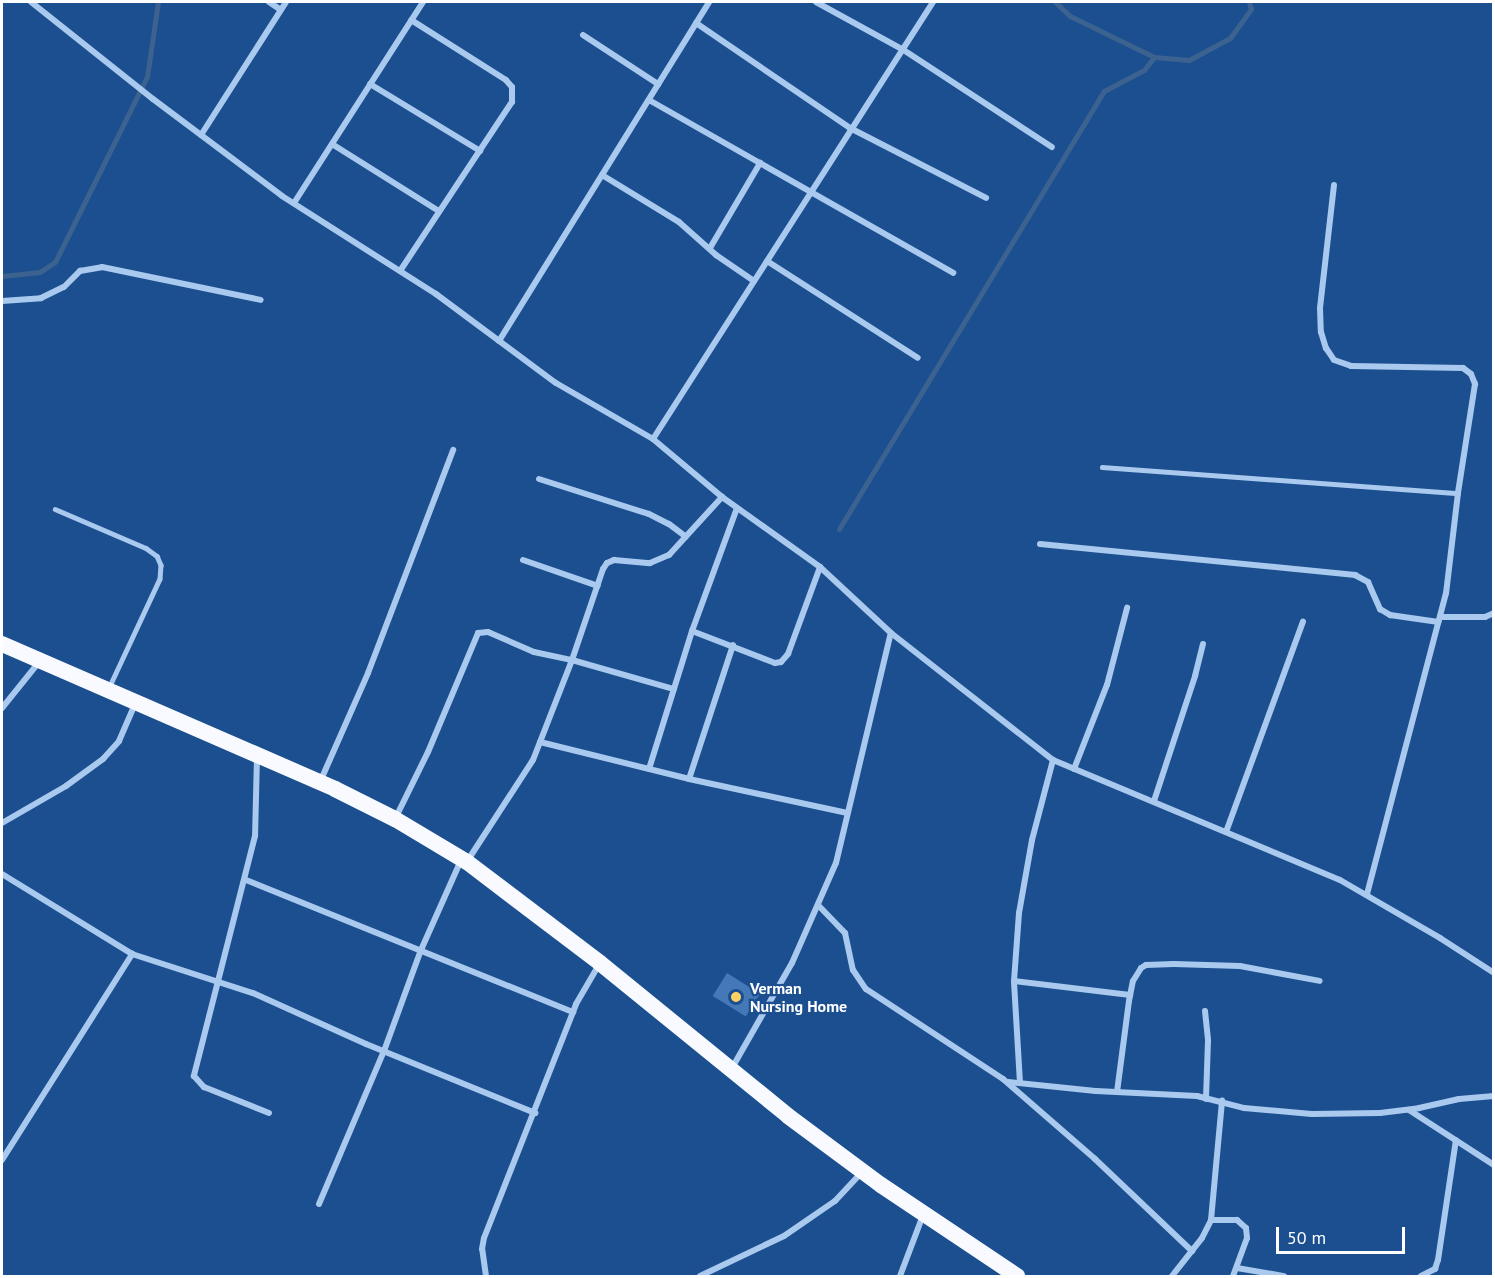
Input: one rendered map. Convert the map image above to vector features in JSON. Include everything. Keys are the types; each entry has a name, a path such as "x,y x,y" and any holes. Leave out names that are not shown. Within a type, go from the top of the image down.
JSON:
{"highway":[{"path":"2,644 135,704 319,782 395,819 465,860 600,963 730,1072 863,1171 1017,1276"}],"street":[{"path":"31,2 153,99 294,203 400,271 556,383 654,439 736,508 820,567 891,633 1053,760 1340,880 1494,973"},
{"path":"269,2 281,10"},
{"path":"201,135 286,2"},
{"path":"294,203 423,2"},
{"path":"499,341 709,2"},
{"path":"816,2 902,50 1052,147"},
{"path":"654,439 850,128 933,2"},
{"path":"400,271 512,102 512,87 506,80 411,20"},
{"path":"696,23 850,128 986,198"},
{"path":"583,35 658,84"},
{"path":"370,84 480,151"},
{"path":"649,100 953,273"},
{"path":"332,144 439,211"},
{"path":"710,248 760,163"},
{"path":"602,175 679,222 754,281"},
{"path":"1335,185 1320,308 1321,332 1326,348 1335,360 1351,366 1463,368 1471,374 1475,384 1458,493 1446,593 1367,895"},
{"path":"767,261 918,358"},
{"path":"2,301 41,298 64,287 80,271 102,267 261,300"},
{"path":"319,782 368,673 453,450"},
{"path":"538,479 649,514 686,537"},
{"path":"319,1204 384,1051 421,950 465,860 533,760 607,563 623,560 650,563 669,555 722,497"},
{"path":"649,769 692,631 736,508"},
{"path":"1040,544 1355,575 1368,582 1380,609 1390,615 1439,619 1485,617 1494,613"},
{"path":"523,560 598,586"},
{"path":"692,631 734,645 776,663 785,659 820,567"},
{"path":"1074,769 1107,685 1127,608"},
{"path":"1226,832 1303,622"},
{"path":"395,819 428,752 478,633 488,632 534,652 572,660 674,689"},
{"path":"730,1072 792,963 836,863 891,633"},
{"path":"1154,801 1195,676 1203,644"},
{"path":"690,779 734,645"},
{"path":"2,708 39,661"},
{"path":"2,823 66,786 103,759 119,741 135,704"},
{"path":"540,742 690,779 847,813"},
{"path":"256,756 255,837 246,880 194,1076 204,1087 269,1113"},
{"path":"1020,1083 1014,981 1019,912 1032,840 1053,760"},
{"path":"2,874 132,954 253,993 384,1051 535,1113"},
{"path":"246,880 573,1012"},
{"path":"818,905 845,933 853,970 866,988 1007,1082 1095,1159 1192,1251"},
{"path":"2,1160 132,954"},
{"path":"486,1276 482,1249 484,1238 573,1012 587,982 600,963"},
{"path":"1117,1092 1130,995 1137,972 1146,965 1240,966 1320,981"},
{"path":"1014,981 1130,995"},
{"path":"1205,1011 1208,1041 1206,1099"},
{"path":"1007,1082 1206,1099 1244,1108 1312,1114 1380,1113 1408,1110 1459,1098 1494,1096"},
{"path":"1172,1276 1192,1251 1211,1220 1222,1101"},
{"path":"1408,1110 1494,1164"},
{"path":"1421,1276 1435,1269 1438,1260 1456,1140"},
{"path":"700,1276 784,1236 835,1201 863,1171"},
{"path":"900,1276 924,1214"},
{"path":"1211,1220 1237,1220 1246,1228 1247,1238 1233,1276"},
{"path":"1237,1268 1284,1276"}],"lane":[{"path":"1102,467 1458,493"},
{"path":"55,509 146,548 157,556 161,565 160,579 108,692"}],"building":[{"path":"727,973 760,994 746,1017 713,996"}],"waterway":[{"path":"2,276 40,272 55,262 147,77 158,2"},
{"path":"1055,2 1070,16 1154,57 1189,60 1230,38 1251,9 1249,2"},
{"path":"839,529 1104,91 1144,70 1154,57"}],"place":[{"name":"Verman Nursing Home","path":"736,997"}]}
